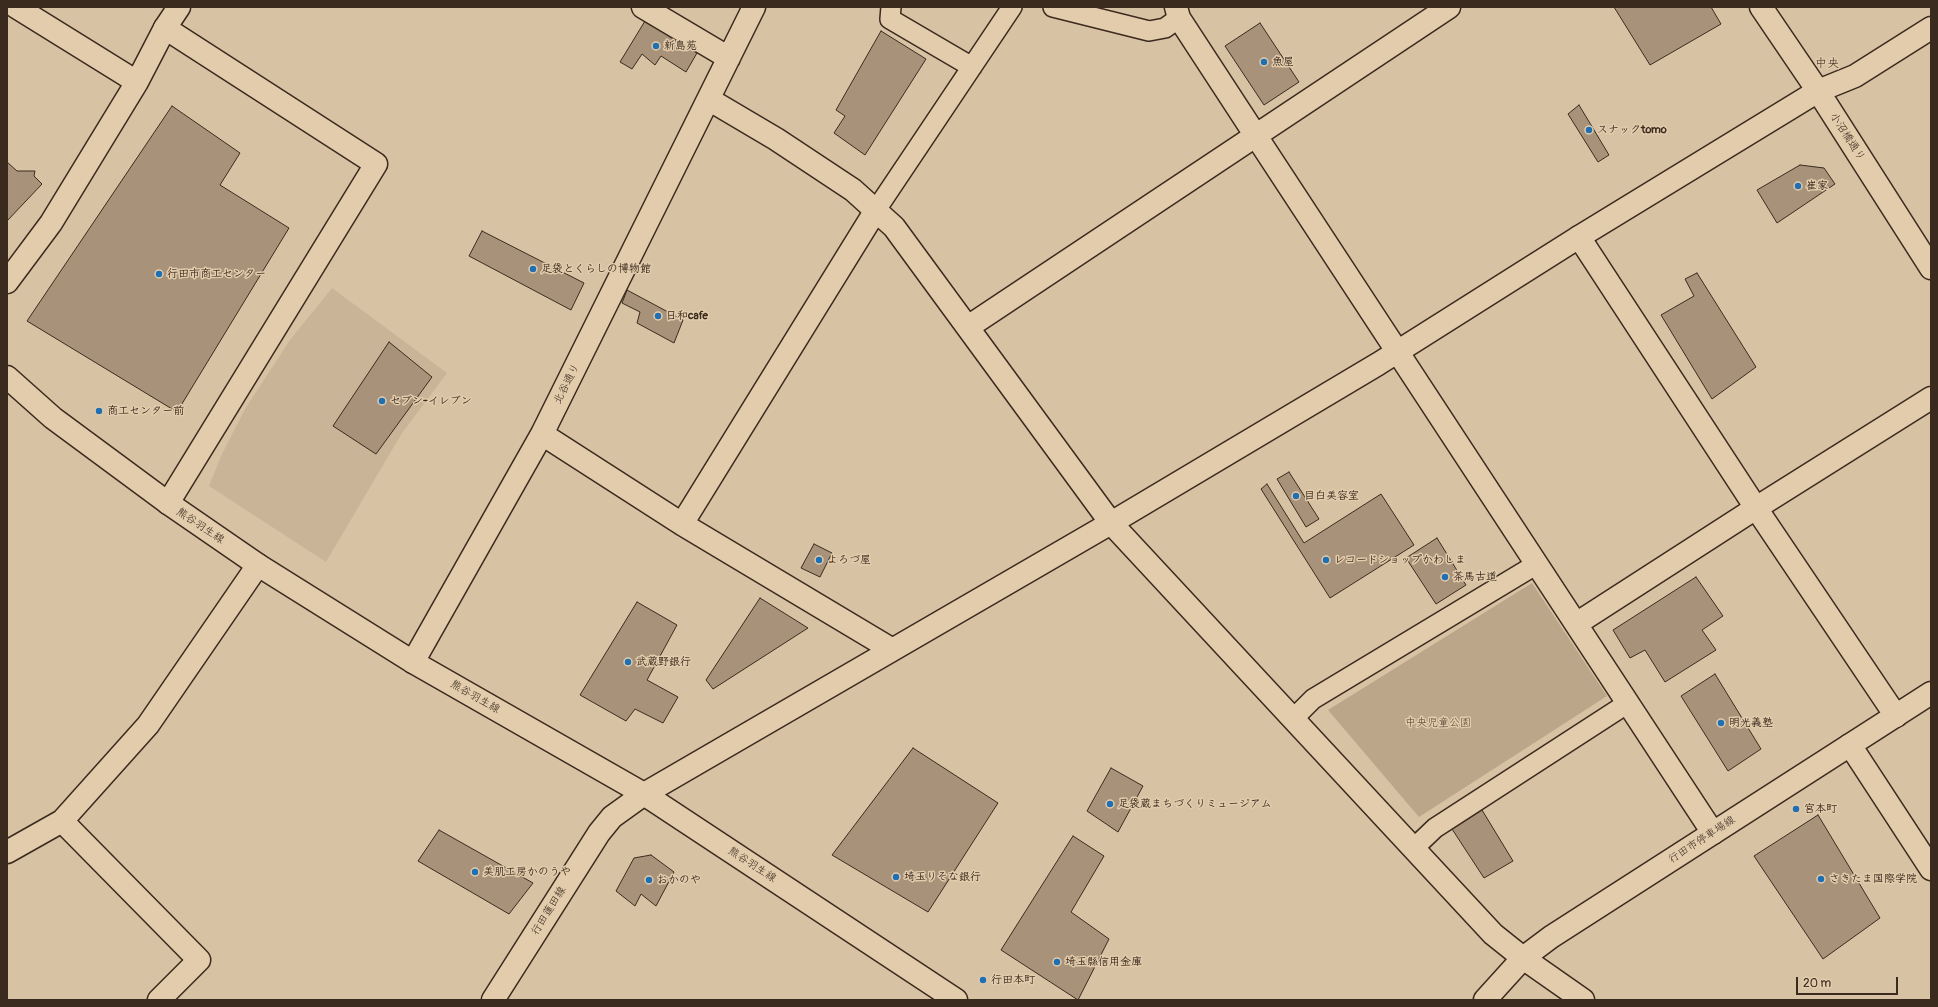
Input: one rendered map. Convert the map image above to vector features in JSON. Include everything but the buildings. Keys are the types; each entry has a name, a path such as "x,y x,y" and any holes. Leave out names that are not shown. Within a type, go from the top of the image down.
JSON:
{"street":[{"path":"16,7 137,82"},
{"path":"7,282 51,223 137,82 165,28 179,7"},
{"path":"643,7 729,58"},
{"name":"北谷通り","path":"413,662 542,434 710,100 754,7"},
{"path":"968,327 1449,7"},
{"name":"小沼橋通り","path":"1761,7 1818,91 1931,268"},
{"path":"1177,13 1713,833"},
{"path":"165,28 376,164 168,503"},
{"name":"行田蓮田線","path":"493,1000 599,833 612,817 644,794 1111,522 1398,352 1580,237 1818,91 1855,76 1931,28"},
{"path":"710,100 776,139 853,190 894,227 1111,522 1493,934 1523,958 1583,1000"},
{"path":"682,524 876,210"},
{"path":"1580,237 1756,508 1896,716"},
{"name":"熊谷羽生線","path":"7,377 54,418 168,503 258,565 413,662 644,794 956,1000"},
{"path":"1576,624 1931,398"},
{"path":"542,434 682,524 891,649"},
{"path":"7,852 62,821 148,725 258,565"},
{"name":"行田市停車場線","path":"1485,1000 1523,958 1551,937 1931,693"},
{"path":"1850,745 1931,869"},
{"path":"62,821 199,960 159,1000"}],"lane":[{"path":"891,7 890,19 972,67"},
{"path":"876,210 1012,7"},
{"path":"1053,7 1149,31 1165,28 1177,13"},
{"path":"1294,718 1313,699 1537,564"},
{"path":"1413,849 1435,828 1628,703"}],"shaded area":[{"path":"332,288 447,373 402,433 326,562 209,486 221,456 245,409 290,340"}],"green space":[{"name":"中央児童公園","path":"1532,583 1607,696 1419,817 1328,710"}],"place":[{"name":"新島苑","path":"656,46"},
{"name":"魚屋","path":"1264,62"},
{"name":"スナックtomo","path":"1589,130"},
{"name":"崔家","path":"1798,186"},
{"name":"足袋とくらしの博物館","path":"533,269"},
{"name":"行田市商工センター","path":"159,274"},
{"name":"日和cafe","path":"658,316"},
{"name":"セブン-イレブン","path":"382,401"},
{"name":"商工センター前","path":"99,411"},
{"name":"目白美容室","path":"1296,496"},
{"name":"よろづ屋","path":"819,560"},
{"name":"レコードショップかわしま","path":"1326,560"},
{"name":"茶馬古道","path":"1445,577"},
{"name":"武蔵野銀行","path":"628,662"},
{"name":"明光義塾","path":"1721,723"},
{"name":"足袋蔵まちづくりミュージアム","path":"1110,804"},
{"name":"宮本町","path":"1796,809"},
{"name":"美肌工房かのうや","path":"475,872"},
{"name":"埼玉りそな銀行","path":"896,877"},
{"name":"さきたま国際学院","path":"1821,879"},
{"name":"おかのや","path":"649,880"},
{"name":"埼玉縣信用金庫","path":"1057,962"},
{"name":"行田本町","path":"983,980"}],"district":[{"name":"中央","path":"1827,64"}]}
